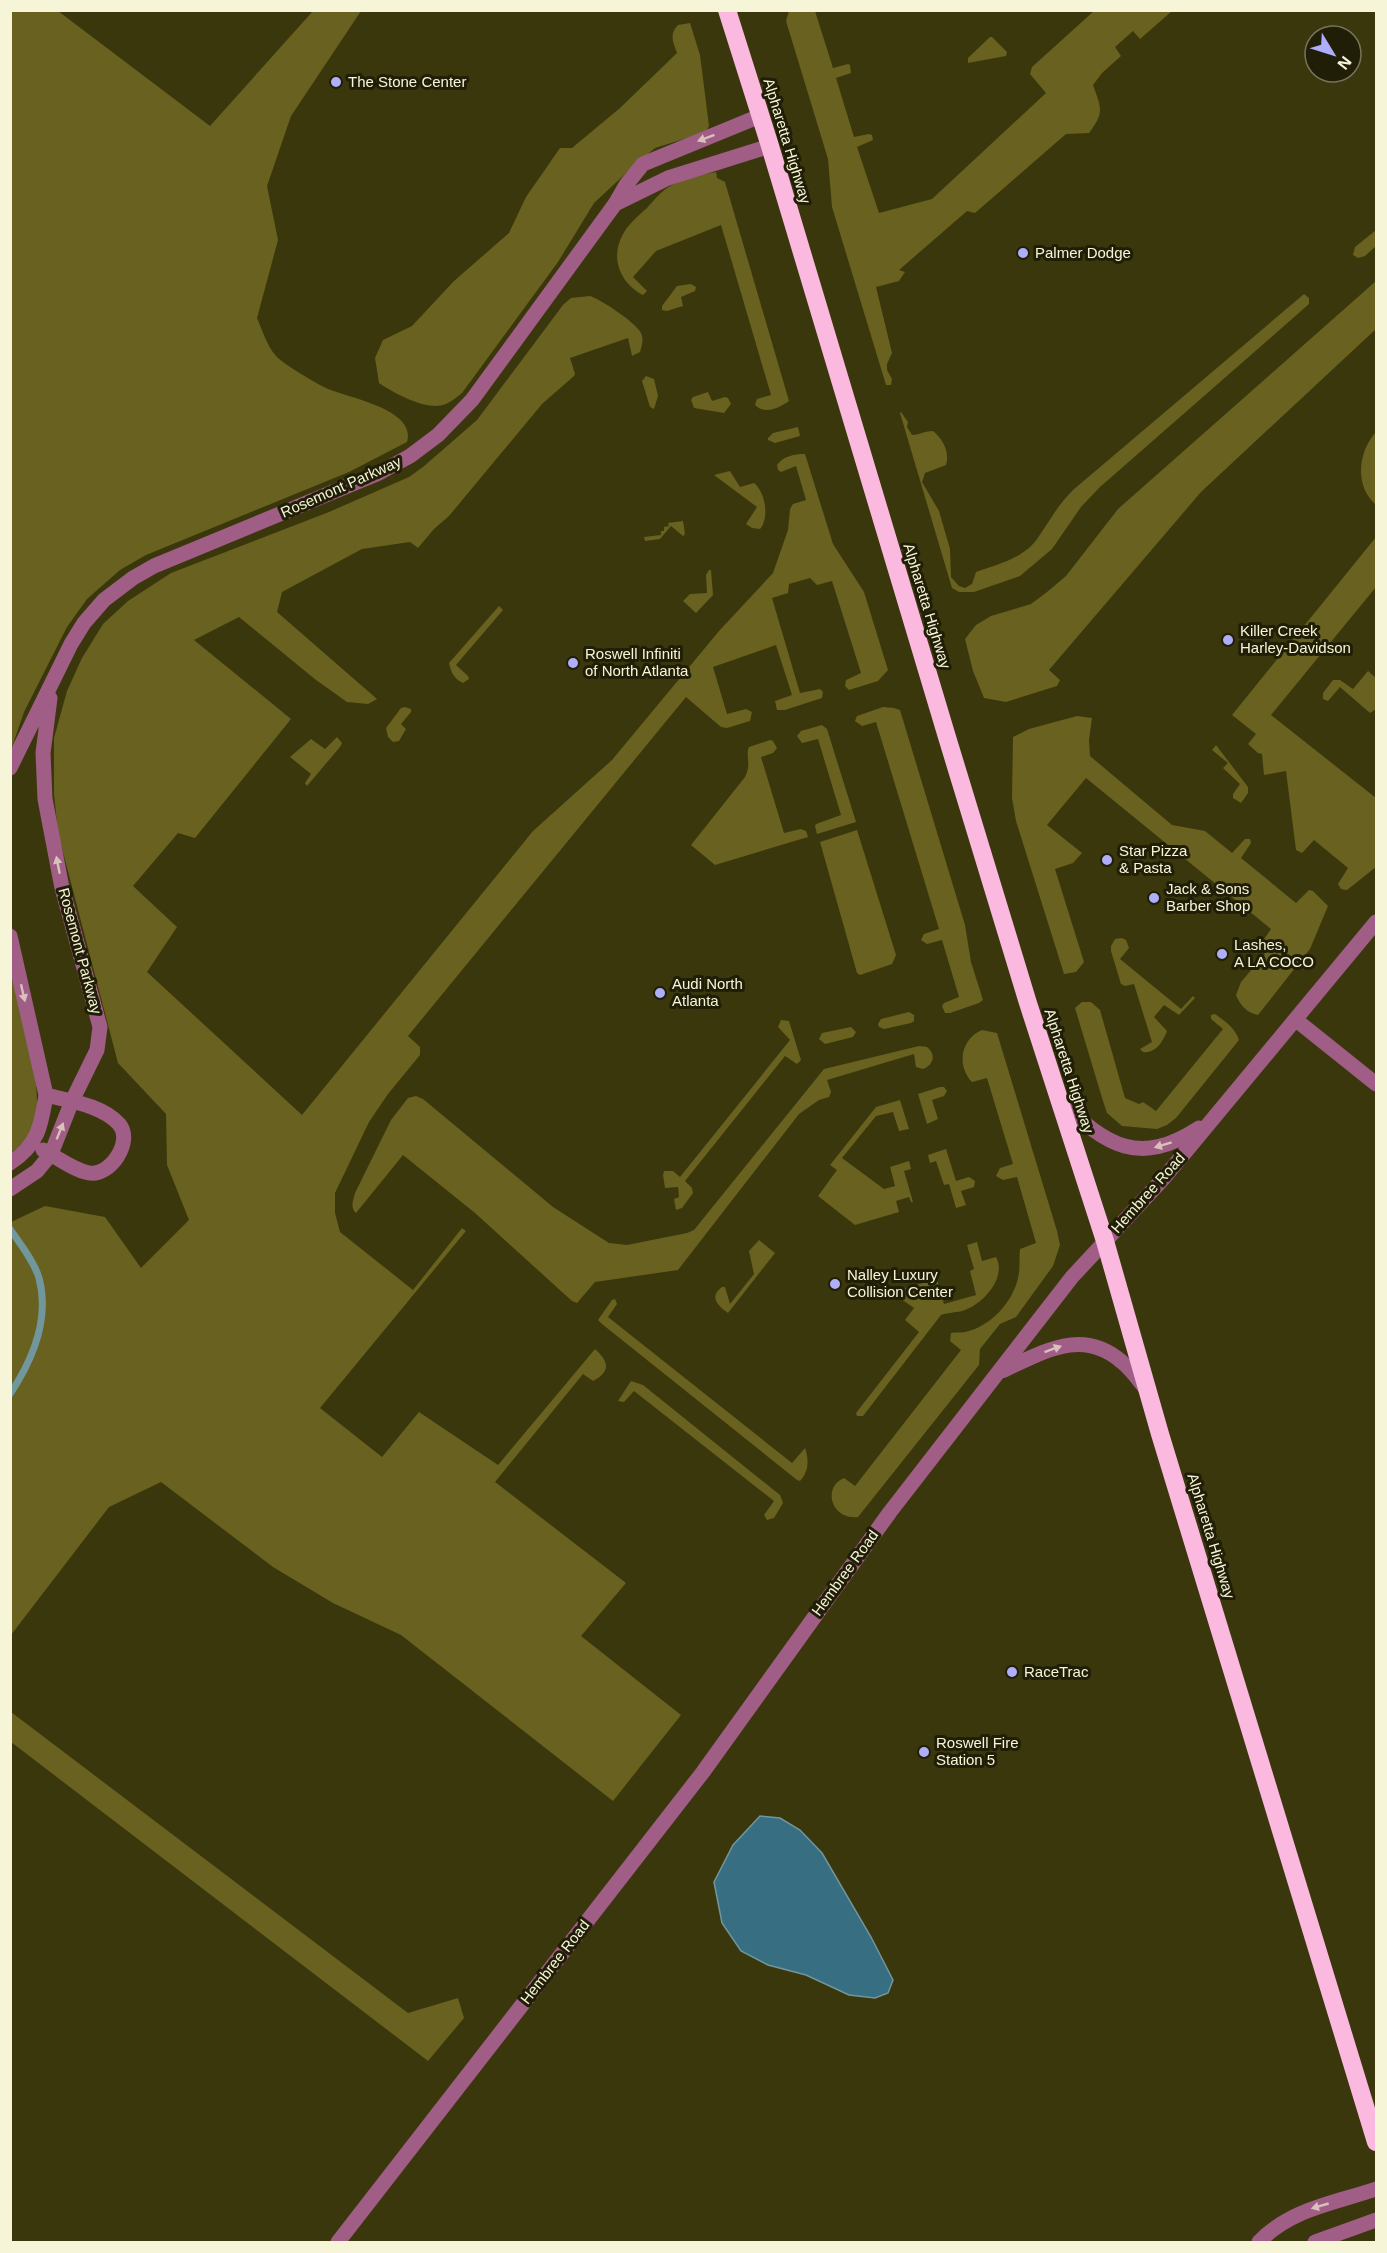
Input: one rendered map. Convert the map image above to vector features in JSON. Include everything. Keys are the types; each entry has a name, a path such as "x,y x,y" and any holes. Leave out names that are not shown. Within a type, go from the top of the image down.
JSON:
{"highway":[{"name":"Alpharetta Highway","path":"727,10 1028,1003 1105,1241 1160,1434 1377,2142"}],"street":[{"name":"Rosemont Parkway","path":"10,768 71,644 84,623 104,600 133,578 154,566 379,474 410,456 438,435 472,400 643,164 760,116"},
{"name":"Rosemont Parkway","path":"615,204 668,178 770,146"},
{"name":"Rosemont Parkway","path":"10,1189 37,1171 51,1154 72,1101 97,1050 99,1027 62,888 45,799 43,753 51,686"},
{"name":"Hembree Road","path":"338,2242 703,1772 890,1512 1072,1277 1162,1179 1377,922"},
{"path":"10,936 46,1095 42,1121 32,1145 10,1163"},
{"path":"1296,1020 1377,1084"},
{"path":"32,1145 86,1173 96,1174 108,1168 116,1159 121,1146 123,1135 120,1125 107,1115 72,1101 46,1095"},
{"path":"1060,1101 1102,1137 1144,1149 1160,1148 1184,1138 1214,1118"},
{"path":"999,1372 1062,1346 1082,1343 1101,1347 1123,1363 1150,1394"},
{"path":"1259,2242 1268,2232 1307,2209 1377,2189"},
{"path":"1315,2242 1377,2220"}],"shaded area":[{"path":"11,10 58,11 210,126 313,11 361,11 291,116 267,186 278,240 257,318 276,356 326,388 392,413 402,421 407,431 407,442 349,472 146,555 120,570 87,599 67,627 24,712 11,750"},
{"path":"789,11 815,11 833,68 850,65 851,73 836,78 854,137 872,135 873,140 857,147 879,213 932,199 1046,93 1030,74 1032,67 1094,11 1172,11 1140,39 1133,31 1115,47 1121,56 1102,73 1093,85 1100,110 1098,120 1089,133 1066,134 975,213 967,211 899,270 905,272 899,281 876,287 892,353 887,364 887,370 892,379 891,385 886,385 832,207 828,159 786,21"},
{"path":"690,23 700,55 709,126 706,132 655,148 594,203 558,262 456,398 446,404 430,406 393,392 379,383 375,358 383,340 412,326 454,281 509,233 526,197 560,148 572,148 620,108 677,53 673,42 673,32 678,25"},
{"path":"990,37 1007,52 1006,56 968,63 968,58"},
{"path":"716,172 717,178 725,182 789,401 768,410 755,405 757,399 771,395 721,225 656,251 633,277 647,291 643,295 624,278 618,262 617,253 624,232 662,192 684,180"},
{"path":"1376,230 1376,246 1365,256 1358,258 1353,255 1355,247"},
{"path":"1376,281 1376,329 1201,492 1049,670 1060,680 1057,686 1006,702 984,698 973,671 965,639 976,625 991,616 1031,604 1066,576 1118,509"},
{"path":"691,284 696,287 695,291 681,297 683,306 667,311 662,310 662,306 677,286"},
{"path":"1304,294 1309,298 1309,304 1100,487 1081,507 1052,549 1020,576 974,592 959,592 952,588 901,412 908,422 907,427 912,435 933,431 945,446 946,465 925,473 922,482 939,511 950,549 951,577 959,586 965,588 972,584 976,572 1009,560 1031,546 1073,490"},
{"path":"590,296 618,312 638,328 642,338 640,352 632,356 628,338 570,358 574,376 542,404 449,516 418,548 410,542 362,549 282,592 277,612 377,699 368,704 347,702 316,680 239,617 194,640 291,719 195,838 178,833 133,886 177,927 147,972 302,1115 533,831 612,760 719,631 773,573 788,530 790,509 793,504 806,500 796,466 781,472 777,465 782,459 805,454 833,544 864,592 888,670 878,681 849,690 845,686 846,680 861,673 832,581 817,585 810,578 789,584 788,593 772,598 800,693 820,689 823,692 822,698 785,710 777,710 775,701 792,695 776,645 713,667 727,714 746,709 752,712 750,721 727,728 721,727 686,697 408,1036 420,1047 420,1055 388,1094 369,1122 335,1193 335,1213 340,1232 413,1290 462,1228 466,1231 320,1408 382,1457 419,1412 498,1465 595,1349 605,1362 605,1370 593,1381 583,1374 495,1482 626,1583 581,1636 681,1715 613,1801 401,1635 333,1603 273,1567 161,1482 109,1507 11,1635 11,1222 45,1206 105,1217 141,1268 189,1220 167,1165 166,1114 118,1063 58,833 54,794 54,738 67,691 82,658 103,624 128,601 171,573 329,512 409,477 423,467 477,420 563,305 571,298"},
{"path":"646,376 654,379 658,396 654,409 650,407 642,381"},
{"path":"708,392 712,401 728,398 731,404 724,413 694,408 691,400 693,397"},
{"path":"798,427 800,436 775,443 768,440 773,433"},
{"path":"1376,432 1376,505 1364,488 1361,469 1365,449"},
{"path":"730,471 740,487 754,483 761,492 765,505 765,518 760,529 746,524 757,507 714,475"},
{"path":"683,521 685,534 683,536 671,526 660,539 645,541 644,537 661,535 664,527 669,526 668,523"},
{"path":"1376,537 1376,587 1271,715 1376,798 1376,867 1347,890 1341,889 1338,884 1348,868 1314,840 1302,853 1296,850 1286,771 1264,775 1262,754 1248,744 1256,734 1232,715"},
{"path":"711,570 713,595 696,613 683,601 690,594 707,593 706,575"},
{"path":"499,606 503,610 456,665 468,676 469,679 463,683 453,675 449,663"},
{"path":"1368,671 1376,678 1376,709 1370,713 1340,687 1328,701 1323,699 1323,693 1333,680 1340,680 1353,689"},
{"path":"883,707 900,710 965,925 971,962 983,1000 950,1013 945,1013 942,1006 959,997 942,940 927,944 921,940 924,934 939,929 876,722 862,726 855,721 857,716"},
{"path":"401,708 411,709 401,724 406,729 399,741 393,742 388,737 386,728"},
{"path":"1077,716 1092,718 1089,740 1090,756 1172,825 1205,831 1232,853 1245,839 1250,839 1251,843 1241,858 1296,903 1309,890 1313,891 1328,906 1310,949 1258,1015 1244,1008 1236,995 1241,982 1265,954 1258,948 1271,929 1086,778 1047,825 1082,853 1073,863 1055,869 1084,962 1076,972 1064,974 1016,821 1012,798 1013,737 1029,729"},
{"path":"822,725 827,729 856,822 817,834 816,824 841,815 818,739 802,743 797,736 801,731"},
{"path":"337,737 342,743 340,747 307,786 305,783 311,774 290,757 311,739 325,749"},
{"path":"770,740 777,748 773,753 761,757 784,833 801,829 806,831 808,837 715,865 691,845 745,777 749,747"},
{"path":"1216,745 1248,787 1248,793 1241,803 1233,798 1240,784 1223,768 1228,763 1212,750"},
{"path":"857,830 896,955 892,964 860,975 857,973 820,842"},
{"path":"1115,939 1126,940 1129,948 1120,959 1181,1009 1193,996 1195,998 1179,1015 1164,1005 1154,1017 1167,1031 1158,1046 1147,1052 1140,1049 1152,1042 1134,984 1125,986 1121,984 1111,951"},
{"path":"10,963 30,1046 37,1091 37,1111 30,1134 10,1154"},
{"path":"1082,1002 1091,1002 1100,1010 1125,1098 1139,1104 1143,1102 1156,1111 1223,1029 1211,1019 1211,1015 1215,1014 1226,1022 1239,1040 1176,1118 1167,1125 1157,1129 1122,1126 1107,1113 1103,1101 1075,1008"},
{"path":"909,1012 914,1015 914,1021 911,1023 884,1029 879,1027 881,1019"},
{"path":"781,1020 789,1021 801,1060 797,1064 785,1056 685,1181 692,1188 693,1193 682,1208 676,1210 674,1199 679,1197 678,1187 665,1188 664,1171 673,1171 680,1177 790,1040 778,1027"},
{"path":"851,1027 856,1032 853,1037 825,1044 819,1039 822,1033"},
{"path":"982,1030 997,1033 1060,1245 1053,1266 1016,1317 1000,1324 980,1349 979,1365 858,1517 849,1517 841,1513 833,1502 833,1488 837,1482 844,1478 855,1486 961,1350 950,1341 951,1333 975,1329 1001,1310 1017,1283 1020,1249 1036,1243 1017,1177 1003,1180 996,1176 1000,1168 1013,1164 987,1078 972,1082 964,1068 965,1046 975,1034"},
{"path":"919,1046 927,1047 933,1056 931,1062 923,1069 916,1067 914,1054 827,1080 831,1092 829,1097 819,1100 799,1114 678,1270 595,1282 577,1303 572,1301 475,1213 403,1155 356,1213 353,1208 355,1193 391,1120 408,1098 416,1096 423,1099 553,1207 609,1243 627,1245 687,1233 694,1230 824,1069"},
{"path":"944,1087 947,1091 944,1096 932,1100 938,1119 927,1124 918,1094"},
{"path":"900,1100 909,1129 899,1131 893,1112 876,1116 842,1158 884,1189 895,1186 890,1167 909,1161 911,1169 904,1171 913,1202 909,1197 896,1201 899,1212 855,1225 818,1196 837,1170 830,1165 876,1107"},
{"path":"946,1149 956,1181 969,1177 975,1181 974,1187 961,1191 966,1205 956,1208 949,1184 944,1185 936,1161 930,1163 928,1155"},
{"path":"759,1240 775,1253 728,1313 716,1301 716,1294 722,1287 725,1287 730,1304 754,1274 749,1251"},
{"path":"977,1242 982,1261 996,1257 999,1265 992,1288 972,1307 941,1315 863,1416 857,1416 856,1413 919,1332 905,1320 914,1308 897,1296 902,1289 937,1279 944,1304 976,1295 970,1271 974,1269 967,1245"},
{"path":"615,1299 617,1304 608,1317 792,1463 805,1448 807,1465 800,1481 602,1324 598,1320"},
{"path":"631,1381 643,1385 780,1495 783,1503 774,1518 767,1520 764,1515 774,1501 634,1391 624,1402 618,1401"},
{"path":"11,1712 408,2013 458,1998 464,2018 428,2061 11,1742"}],"water":[{"path":"760,1816 780,1818 800,1830 822,1853 893,1980 888,1993 875,1998 849,1995 806,1975 768,1965 741,1951 722,1923 714,1882 733,1845"}],"waterway":[{"path":"10,1229 34,1265 42,1293 37,1339 32,1354 10,1394"}],"place":[{"name":"The Stone Center","path":"336,82"},
{"name":"Palmer Dodge","path":"1023,253"},
{"name":"Killer Creek Harley-Davidson","path":"1228,640"},
{"name":"Roswell Infiniti of North Atlanta","path":"573,663"},
{"name":"Star Pizza & Pasta","path":"1107,860"},
{"name":"Jack & Sons Barber Shop","path":"1154,898"},
{"name":"Lashes, A LA COCO","path":"1222,954"},
{"name":"Audi North Atlanta","path":"660,993"},
{"name":"Nalley Luxury Collision Center","path":"835,1284"},
{"name":"RaceTrac","path":"1012,1672"},
{"name":"Roswell Fire Station 5","path":"924,1752"}]}
